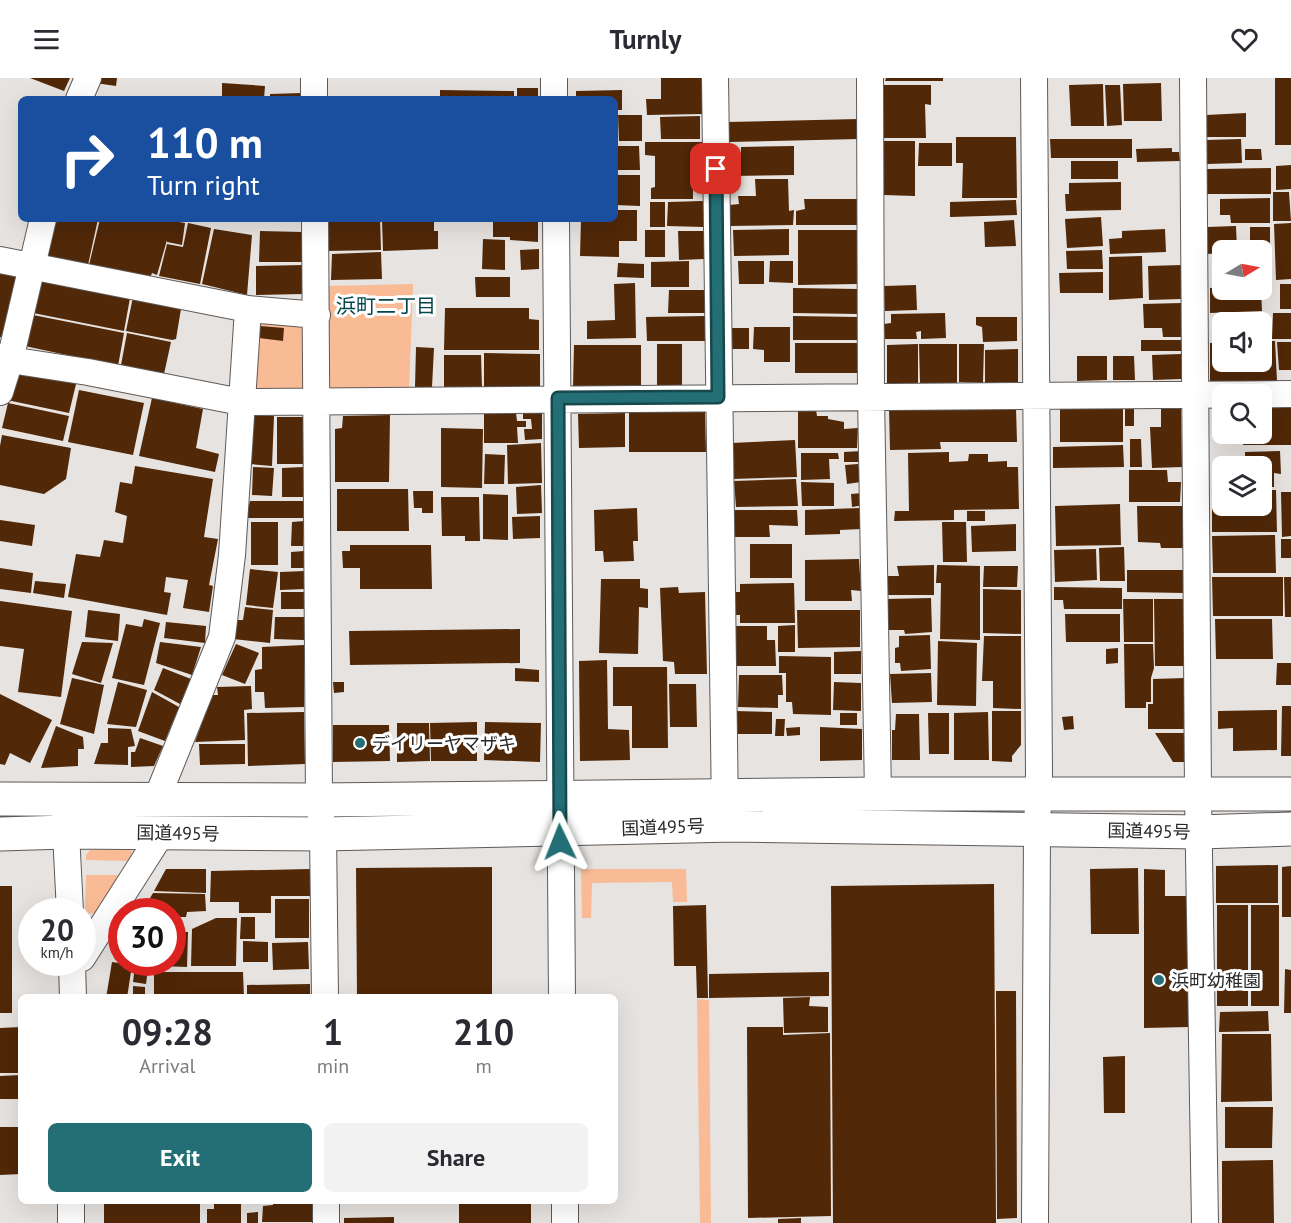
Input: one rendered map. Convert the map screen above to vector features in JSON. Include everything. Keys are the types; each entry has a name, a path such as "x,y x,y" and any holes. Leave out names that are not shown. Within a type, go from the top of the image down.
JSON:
{"highway":[{"name":"国道495号","path":"0,834 66,832 323,834 560,830 878,794 1291,794"},
{"name":"国道495号","path":"0,799 559,798 1036,830 1199,832 1291,829"}],"street":[{"path":"80,96 88,78"},
{"path":"314,78 314,96"},
{"path":"554,78 554,96"},
{"path":"715,78 725,810"},
{"path":"870,78 878,794"},
{"path":"1034,78 1039,793 1036,830 1035,1223"},
{"path":"1193,78 1198,793 1205,1223"},
{"path":"0,392 5,358 42,222"},
{"path":"315,222 319,800 323,834 325,994"},
{"path":"556,222 562,994"},
{"path":"0,260 248,309 317,315"},
{"path":"157,798 222,637 232,555 248,309"},
{"path":"5,358 241,402 1037,394 1291,394"},
{"path":"64,798 69,898"},
{"path":"96,939 161,834"},
{"path":"71,1204 71,1223"},
{"path":"326,1204 326,1223"},
{"path":"565,1204 565,1223"}],"shaded area":[{"path":"413,284 409,392 328,392 327,286"},
{"path":"257,319 306,326 306,393 250,392"},
{"path":"90,850 132,850 132,853 128,861 86,860 86,855"},
{"path":"581,869 686,869 687,902 673,902 672,882 592,883 591,918 582,918"},
{"path":"86,875 119,875 98,912 96,912 96,898 85,898"},
{"path":"697,999 709,1000 711,1223 700,1223"}],"building":[{"path":"30,78 70,78 64,91"},
{"path":"97,78 117,78 116,86 95,83"},
{"path":"661,78 703,78 703,114 647,115 646,99 661,99"},
{"path":"886,78 943,78 943,81 885,81"},
{"path":"1275,78 1291,78 1291,145 1275,145"},
{"path":"222,83 265,86 264,96 222,96"},
{"path":"1161,83 1162,121 1124,121 1123,84"},
{"path":"1103,84 1104,126 1071,126 1069,85"},
{"path":"884,85 931,85 931,105 925,104 926,138 883,138"},
{"path":"1105,85 1120,85 1122,125 1107,126"},
{"path":"517,88 538,88 538,96 517,96"},
{"path":"440,90 514,91 514,96 440,96"},
{"path":"622,90 622,110 618,110 618,96 576,96 576,91"},
{"path":"302,93 302,96 270,96 270,94"},
{"path":"1246,113 1246,137 1207,137 1206,115"},
{"path":"618,115 642,115 642,141 619,141"},
{"path":"700,116 700,139 661,139 660,117"},
{"path":"858,119 859,139 728,142 727,122"},
{"path":"956,137 1016,137 1017,198 962,198 963,163 956,163"},
{"path":"1050,139 1132,139 1132,158 1051,158"},
{"path":"1241,139 1242,163 1207,164 1207,140"},
{"path":"884,141 915,141 915,196 884,195"},
{"path":"645,142 705,142 705,154 696,154 697,173 693,173 693,199 651,199 651,188 655,187 655,156 645,155"},
{"path":"919,143 952,143 952,166 918,166"},
{"path":"618,146 639,146 640,170 618,170"},
{"path":"794,146 794,175 730,176 730,153 741,153 741,147"},
{"path":"1172,148 1172,152 1179,152 1180,161 1137,162 1136,149"},
{"path":"1245,149 1261,149 1262,160 1245,160"},
{"path":"1071,161 1118,161 1118,179 1071,179"},
{"path":"1291,165 1291,189 1276,190 1276,166"},
{"path":"1271,168 1271,194 1207,194 1207,169"},
{"path":"618,175 640,175 640,206 618,205"},
{"path":"755,179 788,179 789,211 794,210 793,225 729,226 729,205 739,204 738,196 756,196"},
{"path":"1121,182 1121,210 1066,211 1065,194 1069,194 1069,183"},
{"path":"1273,192 1289,192 1291,221 1273,221"},
{"path":"1270,198 1270,223 1231,223 1230,215 1220,215 1220,199"},
{"path":"804,199 859,199 859,225 796,225 796,211 805,209"},
{"path":"1016,200 1017,215 950,217 950,202"},
{"path":"703,201 704,227 667,226 668,202"},
{"path":"650,202 665,202 665,227 650,227"},
{"path":"618,210 637,210 637,241 619,241 619,257 580,256 581,222 618,222"},
{"path":"1101,217 1103,246 1067,248 1065,219"},
{"path":"1014,220 1016,246 985,247 984,222"},
{"path":"54,222 97,222 88,265 42,256"},
{"path":"99,222 185,223 182,245 167,242 167,240 157,275 152,273 150,278 89,265"},
{"path":"327,222 380,222 381,250 327,251"},
{"path":"382,222 434,222 434,231 438,231 438,249 383,251"},
{"path":"493,222 538,222 538,242 510,240 510,237 493,237"},
{"path":"188,223 211,228 200,284 159,276 167,244 183,247"},
{"path":"1291,223 1291,279 1276,280 1274,224"},
{"path":"1236,226 1237,240 1212,240 1212,254 1207,254 1207,227"},
{"path":"1250,227 1270,227 1270,240 1250,240"},
{"path":"214,229 252,235 247,295 202,284"},
{"path":"789,229 789,255 734,256 733,230"},
{"path":"1165,229 1166,252 1110,254 1109,239 1122,238 1122,231"},
{"path":"645,230 665,230 665,257 645,257"},
{"path":"798,230 857,230 857,284 798,285"},
{"path":"260,231 303,232 302,262 259,262"},
{"path":"678,231 704,231 704,259 679,260"},
{"path":"483,239 505,240 505,270 482,269"},
{"path":"539,249 539,269 521,270 520,250"},
{"path":"1102,250 1103,269 1067,269 1066,251"},
{"path":"381,252 382,279 331,280 332,254"},
{"path":"1142,256 1143,298 1109,300 1109,257"},
{"path":"689,261 689,287 651,287 651,262"},
{"path":"738,261 764,261 764,284 739,284"},
{"path":"770,261 793,261 793,283 769,282"},
{"path":"618,263 644,264 644,278 617,277"},
{"path":"303,265 303,294 256,295 256,266"},
{"path":"1181,265 1181,299 1149,300 1148,266"},
{"path":"0,271 24,276 9,339 0,337"},
{"path":"1103,272 1103,293 1060,293 1059,273"},
{"path":"475,277 510,277 510,297 476,297"},
{"path":"35,278 130,298 124,331 28,312"},
{"path":"635,283 636,338 587,339 587,321 615,320 614,284"},
{"path":"1280,284 1291,284 1291,309 1280,309"},
{"path":"916,285 917,310 885,311 884,286"},
{"path":"793,288 858,289 858,314 793,313"},
{"path":"1210,288 1212,288 1212,300 1261,300 1262,311 1210,313"},
{"path":"669,290 706,290 705,313 668,313"},
{"path":"133,297 181,309 176,339 126,331"},
{"path":"1181,303 1183,337 1163,337 1162,328 1144,328 1143,304"},
{"path":"445,308 529,308 529,319 539,320 539,350 444,350"},
{"path":"945,313 946,338 921,339 921,331 916,332 917,339 885,339 884,324 891,323 891,314"},
{"path":"1273,313 1291,313 1291,339 1272,339"},
{"path":"28,314 124,333 118,366 20,345"},
{"path":"705,316 705,341 647,341 646,317"},
{"path":"793,316 858,317 858,340 793,340"},
{"path":"976,317 1017,317 1017,341 983,342 982,327 976,325"},
{"path":"260,326 284,328 283,341 259,338"},
{"path":"754,327 790,327 790,362 764,362 764,350 753,349"},
{"path":"730,328 749,328 749,349 730,349"},
{"path":"127,333 171,342 164,374 121,365"},
{"path":"1141,340 1183,340 1183,351 1141,351"},
{"path":"1272,341 1275,341 1277,381 1210,383 1210,343 1212,343 1212,372 1272,372"},
{"path":"1277,342 1291,342 1291,370 1279,370"},
{"path":"795,343 859,343 859,373 795,373"},
{"path":"657,344 682,344 682,385 657,385"},
{"path":"918,344 918,383 887,384 887,345"},
{"path":"919,344 957,344 957,384 920,383"},
{"path":"959,344 984,344 983,383 959,382"},
{"path":"574,345 641,345 641,387 573,387"},
{"path":"416,347 434,348 432,387 415,387"},
{"path":"1018,349 1018,382 985,383 985,350"},
{"path":"484,353 540,354 540,387 484,388"},
{"path":"1181,354 1182,379 1153,380 1152,355"},
{"path":"444,355 481,355 482,388 444,387"},
{"path":"1077,356 1107,356 1107,380 1077,381"},
{"path":"1113,356 1134,356 1135,380 1113,380"},
{"path":"16,367 77,380 69,413 7,400"},
{"path":"79,390 144,403 133,455 68,442"},
{"path":"152,398 203,409 196,448 219,454 215,472 139,456"},
{"path":"8,403 69,416 63,441 2,428"},
{"path":"1125,406 1134,407 1134,426 1125,426"},
{"path":"889,408 1016,408 1017,442 940,442 941,449 890,450"},
{"path":"1161,408 1181,408 1182,467 1152,468 1150,427 1161,427"},
{"path":"1272,408 1291,408 1291,445 1243,445 1272,444"},
{"path":"1060,409 1123,409 1123,442 1060,442"},
{"path":"798,410 816,410 817,416 828,416 828,419 844,422 844,429 858,428 857,448 798,448"},
{"path":"523,412 542,413 542,439 525,440 524,429 532,429 531,419 523,419"},
{"path":"629,412 705,412 706,452 629,452"},
{"path":"484,413 516,413 517,421 526,421 526,427 517,427 518,443 484,443"},
{"path":"625,413 625,447 579,448 578,414"},
{"path":"251,415 274,416 272,466 249,464"},
{"path":"390,415 389,482 335,482 335,429 342,428 343,416"},
{"path":"277,417 304,417 304,464 277,464"},
{"path":"441,428 483,429 482,488 441,487"},
{"path":"2,435 71,448 66,479 44,494 0,485"},
{"path":"1130,439 1141,439 1142,467 1130,467"},
{"path":"795,440 797,477 732,479 731,443"},
{"path":"541,443 542,483 508,484 507,445"},
{"path":"1123,445 1124,467 1053,468 1053,447"},
{"path":"862,451 863,462 844,462 844,452"},
{"path":"1280,451 1281,474 1274,473 1274,487 1272,487 1272,456 1245,456 1245,452"},
{"path":"949,452 949,462 968,461 969,454 988,454 988,462 1007,461 1007,467 1018,467 1019,509 954,510 954,520 894,521 895,511 909,511 908,453"},
{"path":"801,453 838,453 839,459 829,459 830,479 801,480"},
{"path":"485,454 505,455 504,484 484,484"},
{"path":"858,464 861,482 847,484 845,465"},
{"path":"135,466 213,479 204,537 218,539 209,585 213,586 209,612 183,608 188,580 166,577 164,592 171,593 167,615 68,597 76,554 100,557 104,540 123,543 127,516 115,512 120,482 132,484"},
{"path":"253,467 274,468 272,496 252,495"},
{"path":"304,467 304,497 282,497 282,468"},
{"path":"1129,470 1167,470 1168,482 1181,482 1180,502 1129,502"},
{"path":"796,479 798,506 736,507 734,481"},
{"path":"801,482 834,483 834,506 802,506"},
{"path":"541,485 542,513 517,514 516,487"},
{"path":"337,489 408,489 409,531 337,531"},
{"path":"1272,490 1276,490 1277,532 1212,532 1212,516 1272,516"},
{"path":"413,491 433,491 433,513 422,513 422,508 414,508"},
{"path":"1281,492 1291,492 1291,536 1282,537"},
{"path":"862,493 864,505 852,507 851,494"},
{"path":"483,494 508,495 508,540 483,539"},
{"path":"441,497 479,497 480,541 465,541 465,536 442,536"},
{"path":"250,501 303,501 303,518 246,518"},
{"path":"1120,504 1121,545 1056,546 1055,506"},
{"path":"1137,506 1183,506 1184,548 1161,548 1160,543 1138,542"},
{"path":"637,508 638,541 633,541 634,561 604,562 603,551 595,551 594,510"},
{"path":"860,508 861,529 840,530 840,534 805,535 805,510"},
{"path":"731,510 797,510 798,526 769,525 770,537 732,537"},
{"path":"967,511 985,511 985,521 967,521"},
{"path":"540,516 540,538 513,539 512,517"},
{"path":"0,520 35,525 32,546 0,541"},
{"path":"304,521 303,546 291,546 292,522"},
{"path":"251,522 278,522 278,565 251,565"},
{"path":"942,522 966,522 967,562 943,562"},
{"path":"1016,524 1016,551 972,552 971,526"},
{"path":"1275,535 1276,573 1213,573 1212,536"},
{"path":"1281,539 1291,539 1291,558 1281,558"},
{"path":"750,544 792,544 792,578 750,578"},
{"path":"350,545 431,545 432,589 360,589 360,568 343,568 342,551 350,551"},
{"path":"1124,547 1125,581 1100,581 1099,548"},
{"path":"1096,549 1097,580 1055,582 1054,550"},
{"path":"304,551 304,568 291,568 291,552"},
{"path":"859,559 861,591 851,590 852,601 805,601 805,560"},
{"path":"934,565 934,595 887,595 886,576 899,576 897,566"},
{"path":"937,565 980,566 980,640 940,639 941,583 936,583"},
{"path":"984,566 1018,566 1017,587 983,587"},
{"path":"0,568 33,573 31,593 0,589"},
{"path":"250,569 278,572 273,608 246,605"},
{"path":"1127,570 1184,570 1184,593 1127,592"},
{"path":"305,571 305,589 280,590 280,572"},
{"path":"1212,577 1283,577 1283,616 1213,616"},
{"path":"1284,577 1291,577 1291,617 1285,617"},
{"path":"601,579 640,579 640,588 648,589 648,608 639,607 638,654 599,653"},
{"path":"35,581 66,584 64,598 33,593"},
{"path":"794,583 795,623 740,623 740,615 733,615 734,592 740,592 740,584"},
{"path":"678,587 679,593 705,592 707,674 675,674 674,662 663,661 660,588"},
{"path":"1054,587 1122,588 1122,609 1064,609 1063,600 1054,600"},
{"path":"983,589 1021,590 1021,634 983,633"},
{"path":"281,592 305,592 305,609 281,609"},
{"path":"931,598 932,632 905,634 904,630 887,630 886,599"},
{"path":"1123,599 1153,599 1153,642 1124,642"},
{"path":"1154,599 1183,599 1185,666 1155,666"},
{"path":"0,601 72,611 61,697 18,692 24,649 0,646"},
{"path":"245,607 273,610 270,643 233,639 236,620 243,620"},
{"path":"88,610 120,614 118,641 85,637"},
{"path":"797,610 860,610 860,647 798,648"},
{"path":"1065,614 1120,614 1120,642 1066,642"},
{"path":"275,617 305,617 304,640 274,639"},
{"path":"144,619 160,623 144,685 112,678 126,624 142,627"},
{"path":"1215,619 1272,619 1273,659 1216,659"},
{"path":"166,622 206,626 205,643 164,638"},
{"path":"795,625 795,652 778,652 778,626"},
{"path":"733,626 767,626 767,640 775,640 776,666 733,666"},
{"path":"520,629 520,663 350,665 349,631"},
{"path":"930,635 931,669 901,671 900,663 895,663 895,648 899,647 899,636"},
{"path":"984,636 1021,636 1021,709 993,708 993,681 982,681"},
{"path":"938,641 977,643 976,706 937,705"},
{"path":"82,642 113,643 101,683 72,674"},
{"path":"160,642 201,647 192,675 156,663"},
{"path":"236,644 259,653 245,684 222,675"},
{"path":"1124,644 1153,644 1154,668 1151,678 1151,702 1146,702 1146,708 1125,708"},
{"path":"304,645 304,707 265,708 264,692 255,692 255,670 262,669 262,647"},
{"path":"1118,648 1118,663 1106,664 1106,649"},
{"path":"861,651 861,674 834,674 834,652"},
{"path":"779,656 831,657 831,715 793,714 792,702 786,702 786,673 779,673"},
{"path":"607,660 608,729 629,730 630,760 580,761 579,661"},
{"path":"1277,663 1291,663 1291,685 1276,685"},
{"path":"613,667 667,667 668,748 632,748 632,706 613,706"},
{"path":"163,668 191,679 180,704 154,690"},
{"path":"515,668 539,670 539,682 515,681"},
{"path":"931,673 932,702 892,703 890,674"},
{"path":"739,675 782,675 783,695 778,695 778,708 738,707"},
{"path":"72,678 104,685 94,734 60,724"},
{"path":"1185,678 1185,729 1148,729 1148,704 1153,704 1153,679"},
{"path":"118,682 147,690 136,727 107,724"},
{"path":"333,682 344,682 344,692 334,693"},
{"path":"834,682 861,683 861,711 833,710"},
{"path":"669,684 696,684 697,727 670,727"},
{"path":"251,686 252,709 244,710 245,740 195,742 212,695 218,695 217,687"},
{"path":"152,692 179,707 165,741 138,731"},
{"path":"0,694 52,720 30,763 10,753 5,765 0,764"},
{"path":"1282,706 1291,706 1291,756 1281,756"},
{"path":"1277,710 1277,750 1233,751 1233,728 1218,729 1218,711"},
{"path":"734,711 772,712 772,734 734,734"},
{"path":"992,711 1021,711 1021,745 1012,756 1012,762 992,761"},
{"path":"304,712 305,764 248,766 247,713"},
{"path":"988,712 989,760 954,760 954,713"},
{"path":"840,713 857,713 857,725 840,725"},
{"path":"928,713 949,713 949,754 929,754"},
{"path":"896,714 919,714 920,760 892,760 892,730 895,730"},
{"path":"1073,716 1074,729 1064,730 1062,717"},
{"path":"776,719 785,719 784,736 775,736"},
{"path":"477,722 477,761 431,761 430,723"},
{"path":"485,722 541,723 540,762 484,760"},
{"path":"397,723 429,723 430,761 397,762"},
{"path":"333,725 389,725 390,761 333,762"},
{"path":"56,726 83,737 84,749 78,749 78,766 41,768"},
{"path":"800,727 800,735 787,736 786,728"},
{"path":"820,727 862,729 862,760 820,761"},
{"path":"108,728 131,729 135,746 128,747 128,765 94,764 101,743 108,743"},
{"path":"1155,733 1187,733 1187,762 1173,762"},
{"path":"140,738 163,746 154,766 131,767 131,752 135,752"},
{"path":"199,744 245,744 245,764 200,765"},
{"path":"1278,865 1278,903 1216,903 1216,866"},
{"path":"1291,866 1291,917 1282,917 1282,867"},
{"path":"492,867 492,994 357,994 356,868"},
{"path":"1138,868 1139,934 1091,934 1090,869"},
{"path":"166,869 206,869 206,893 154,891"},
{"path":"310,869 310,896 271,896 271,913 239,913 239,902 210,902 211,871"},
{"path":"1144,869 1165,870 1165,896 1186,896 1186,903 1191,903 1190,1027 1144,1028"},
{"path":"994,884 996,1223 833,1223 831,886"},
{"path":"0,886 12,886 12,1013 0,1013"},
{"path":"153,893 205,894 206,911 187,912 186,917 186,898 150,898"},
{"path":"275,899 309,899 309,938 275,938"},
{"path":"706,905 708,998 697,998 696,966 674,966 673,906"},
{"path":"1217,905 1248,905 1248,1006 1217,1006"},
{"path":"1251,905 1279,905 1279,1006 1251,1006"},
{"path":"241,917 255,917 255,939 240,939"},
{"path":"216,918 237,918 236,966 191,966 192,929"},
{"path":"186,932 188,932 187,967"},
{"path":"243,941 268,942 268,962 243,962"},
{"path":"308,942 309,969 273,970 272,943"},
{"path":"1285,969 1291,970 1291,1013 1284,1013"},
{"path":"186,972 243,972 244,994 154,994 154,976 186,976"},
{"path":"829,972 829,996 709,998 709,974"},
{"path":"110,976 130,976 128,994 107,994"},
{"path":"134,976 147,976 146,984 133,982"},
{"path":"310,984 310,994 247,994 247,985"},
{"path":"133,986 145,987 145,994 133,994"},
{"path":"996,991 1016,991 1017,1218 997,1219"},
{"path":"810,997 809,1006 828,1007 828,1032 784,1033 783,998"},
{"path":"1268,1011 1269,1031 1219,1032 1220,1012"},
{"path":"18,1027 18,1073 0,1073 0,1028"},
{"path":"747,1027 783,1027 783,1035 830,1033 831,1216 748,1218"},
{"path":"1222,1034 1271,1034 1272,1101 1221,1102"},
{"path":"1125,1056 1125,1113 1104,1113 1103,1057"},
{"path":"18,1075 18,1099 0,1099 0,1076"},
{"path":"1225,1107 1273,1107 1272,1148 1225,1148"},
{"path":"0,1127 18,1127 18,1174 0,1175"},
{"path":"1273,1160 1274,1223 1222,1223 1222,1161"},
{"path":"104,1204 200,1204 200,1223 104,1223"},
{"path":"214,1204 241,1204 241,1223 207,1223 207,1209 214,1209"},
{"path":"312,1204 312,1222 262,1222 263,1206"},
{"path":"459,1204 531,1204 531,1223 459,1223"},
{"path":"258,1212 258,1223 247,1223 247,1213"},
{"path":"394,1217 394,1223 344,1223 344,1218"},
{"path":"801,1218 801,1223 778,1223 778,1219"}],"place":[{"name":"デイリーヤマザキ","path":"360,743"},
{"name":"浜町幼稚園","path":"1159,980"}],"district":[{"name":"浜町二丁目","path":"386,306"}],"route":[{"path":"560,842 558,398 718,397 716,169"}]}
